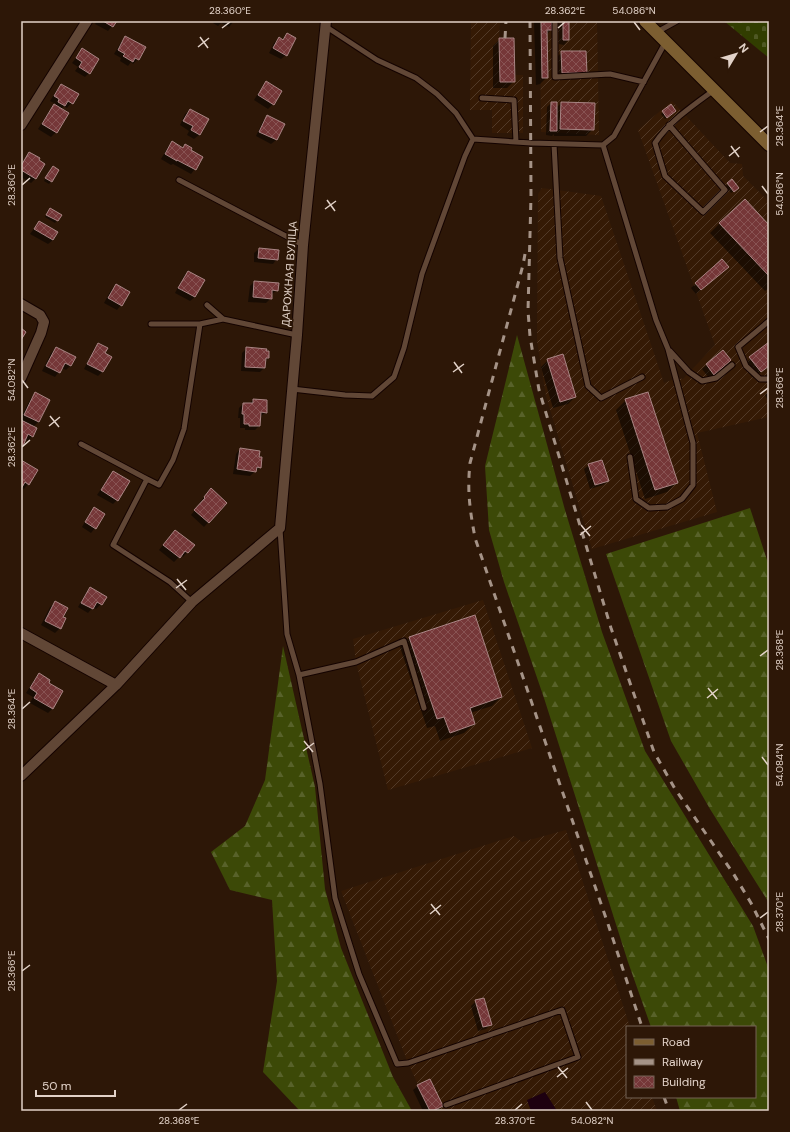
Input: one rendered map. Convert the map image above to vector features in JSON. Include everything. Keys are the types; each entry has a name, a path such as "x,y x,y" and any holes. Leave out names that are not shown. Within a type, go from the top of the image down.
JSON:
{"main road":[{"path":"646,21 769,145"}],"street":[{"path":"21,125 87,21"},
{"name":"ДАРОЖНАЯ ВУЛІЦА","path":"280,528 323,22"},
{"path":"21,304 40,315 44,322 41,333 21,378"},
{"path":"21,776 116,684 192,602 280,528"},
{"path":"21,633 116,684"}],"lane":[{"path":"555,21 555,77 610,74 644,82"},
{"path":"656,32 677,21"},
{"path":"323,22 377,60 416,78 437,94 456,113 473,139"},
{"path":"473,139 554,144 603,145 614,136 666,42"},
{"path":"669,126 725,190 703,212 665,176 655,143 664,130 683,113 714,90"},
{"path":"482,98 514,100 516,142"},
{"path":"292,389 345,395 372,396 394,377 404,348 422,274 465,156 473,139"},
{"path":"554,144 560,258 588,386 601,398 642,377"},
{"path":"603,145 656,320 668,348 693,443 693,484 682,499 667,507 649,508 636,499 630,457"},
{"path":"179,180 303,245"},
{"path":"207,305 223,319"},
{"path":"151,324 200,324 223,319 297,335"},
{"path":"769,321 738,347 746,366 760,379 769,379"},
{"path":"81,444 159,485 173,460 184,429 200,324"},
{"path":"668,348 689,372 702,381 716,378 732,365"},
{"path":"147,479 113,545 170,582 192,602"},
{"path":"280,528 287,634 300,675 320,784 335,898 359,974 397,1064 408,1063 562,1010 578,1057 446,1105"},
{"path":"300,675 356,662 404,641 424,708"}],"shaded area":[{"path":"471,21 500,21 499,38 514,38 515,75 523,75 523,133 492,133 492,110 470,110"},
{"path":"540,21 597,21 599,135 541,132"},
{"path":"672,101 730,163 742,164 743,176 769,202 769,417 697,433 717,512 592,549 546,396 537,341 538,194 542,188 601,196 664,383 677,378 683,379 715,345 638,130"},
{"path":"483,600 532,748 388,790 356,662 353,639"},
{"path":"566,830 630,1026 626,1026 626,1098 652,1098 657,1111 430,1111 408,1063 341,891 514,836 522,842"},
{"path":"545,1092 557,1111 531,1111 527,1100"}],"green space":[{"path":"724,21 769,21 769,58"},
{"path":"517,335 565,510 602,632 645,751 753,926 769,970 769,1111 680,1111 676,1098 756,1098 756,1026 651,1026 628,962 544,698 504,582 489,530 485,466"},
{"path":"750,508 769,566 769,903 710,809 671,741 606,554"},
{"path":"283,646 315,787 325,889 341,948 393,1077 412,1111 300,1111 263,1072 277,981 272,900 230,890 211,852 245,826 265,780"}],"building":[{"path":"103,21 117,21 113,27"},
{"path":"541,21 552,21 552,30 547,30 548,78 542,78"},
{"path":"563,21 569,21 569,40 563,40"},
{"path":"287,33 296,38 287,56 273,48 279,37 283,40"},
{"path":"125,36 146,47 139,60 135,58 133,62 123,56 125,54 118,50"},
{"path":"499,38 514,38 515,82 500,82"},
{"path":"82,48 99,59 90,74 79,67 82,62 76,58"},
{"path":"561,51 586,51 587,73 562,73"},
{"path":"266,81 282,91 274,105 258,95"},
{"path":"61,84 79,94 73,104 68,101 65,106 58,102 59,99 54,96"},
{"path":"551,102 557,102 557,131 550,131"},
{"path":"561,102 595,103 594,130 560,129"},
{"path":"54,104 69,113 57,133 42,124"},
{"path":"671,104 676,111 667,118 662,111"},
{"path":"190,109 209,119 200,135 191,130 193,126 183,121"},
{"path":"267,115 285,124 277,140 259,132"},
{"path":"172,141 183,148 185,144 192,148 191,150 203,157 196,170 165,154"},
{"path":"29,152 40,158 39,160 45,164 36,179 21,170 21,166"},
{"path":"53,166 59,170 52,182 45,178"},
{"path":"732,179 739,188 734,192 727,183"},
{"path":"745,199 769,225 769,276 719,223"},
{"path":"50,208 62,215 58,221 46,215"},
{"path":"39,221 58,232 53,240 34,229"},
{"path":"259,248 279,250 278,260 258,258"},
{"path":"722,259 729,267 701,290 695,283"},
{"path":"188,271 205,280 195,297 178,288"},
{"path":"254,281 279,283 278,291 272,290 272,299 253,297"},
{"path":"116,284 130,292 122,306 108,298"},
{"path":"21,328 26,332 21,340"},
{"path":"769,342 769,366 761,372 749,357"},
{"path":"98,343 108,348 105,353 112,357 103,372 87,364"},
{"path":"56,347 76,357 71,366 65,363 60,373 46,366"},
{"path":"246,347 267,349 266,351 269,351 269,358 266,358 265,368 245,367"},
{"path":"723,350 731,360 714,375 706,364"},
{"path":"563,354 576,397 560,402 547,359"},
{"path":"35,392 50,400 39,422 24,415"},
{"path":"648,392 678,483 655,490 625,399"},
{"path":"253,399 267,400 267,413 261,412 260,426 249,426 249,424 244,424 244,414 242,414 243,403 253,403"},
{"path":"21,420 37,428 33,437 28,434 23,446 21,445"},
{"path":"240,448 260,451 259,457 262,457 261,468 257,467 256,472 237,469"},
{"path":"21,460 38,470 29,485 25,482 21,489"},
{"path":"602,460 609,481 595,485 588,464"},
{"path":"113,471 130,481 118,501 101,490"},
{"path":"211,488 227,503 209,523 194,510 205,498 204,497"},
{"path":"94,507 105,514 96,529 85,522"},
{"path":"175,530 195,545 188,553 185,551 180,558 163,545"},
{"path":"90,587 107,597 102,605 97,602 93,609 81,603"},
{"path":"55,601 68,608 63,617 66,618 61,629 45,621"},
{"path":"475,615 502,697 470,708 475,724 450,733 444,717 437,719 409,637"},
{"path":"39,673 50,680 49,683 63,691 53,709 34,698 37,693 30,688"},
{"path":"484,998 492,1025 483,1027 475,1000"},
{"path":"430,1079 443,1106 433,1111 430,1111 417,1085"}],"railway":[{"path":"505,38 506,21"},
{"path":"530,21 531,196 528,311 530,336 539,390 611,628 654,752 675,789 733,873 751,903 769,939"},
{"path":"525,254 470,463 469,492 472,519 475,538 642,1026"},
{"path":"664,1098 669,1111"}]}
